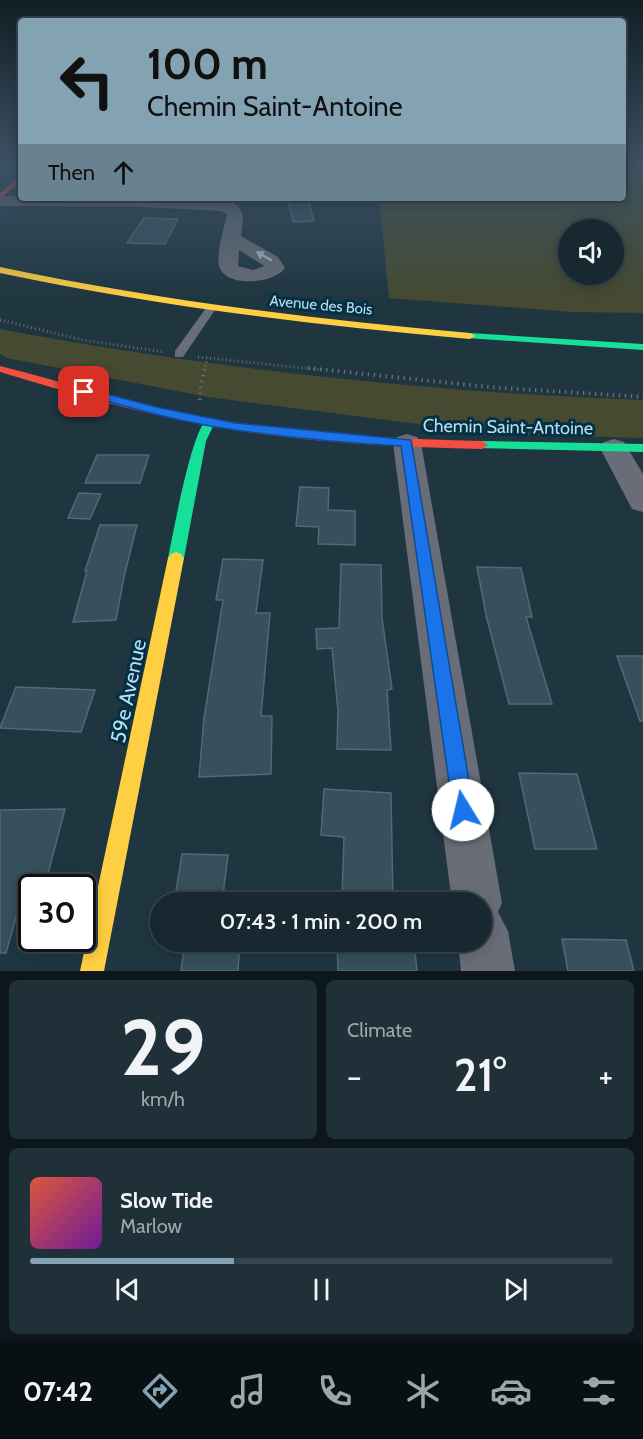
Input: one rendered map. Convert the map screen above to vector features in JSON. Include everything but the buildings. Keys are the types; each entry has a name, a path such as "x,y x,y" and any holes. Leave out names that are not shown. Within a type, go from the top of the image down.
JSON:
{"street":[{"path":"231,208 235,215 233,239"},
{"name":"Avenue des Bois","path":"0,270 118,295 210,309 436,333 643,347"},
{"name":"Chemin Saint-Antoine","path":"0,369 209,422 274,432 407,443 643,448"},
{"name":"59e Avenue","path":"92,971 200,441 209,422"},
{"path":"407,443 475,892"},
{"path":"614,448 643,501"},
{"path":"485,952 488,971"}],"lane":[{"path":"179,354 210,309"}],"path":[{"path":"0,320 83,340 208,358 489,387 643,397"},
{"path":"208,358 205,375 199,387 209,422"}],"green space":[{"path":"380,208 643,208 643,313 573,312 389,298"},
{"path":"0,329 160,356 320,377 481,391 643,400 643,438 496,434 208,397 7,358 0,354"}],"traffic: fast":[{"path":"470,336 643,347"},
{"path":"176,558 200,441 209,422"},
{"path":"482,445 643,448"}],"traffic: slow":[{"path":"0,270 175,303 352,325 470,336"},
{"path":"92,971 176,558"}],"traffic: jam":[{"path":"0,369 153,410 239,427 343,439 482,445"}],"route":[{"path":"84,392 209,422 264,431 407,443 463,810"}]}
